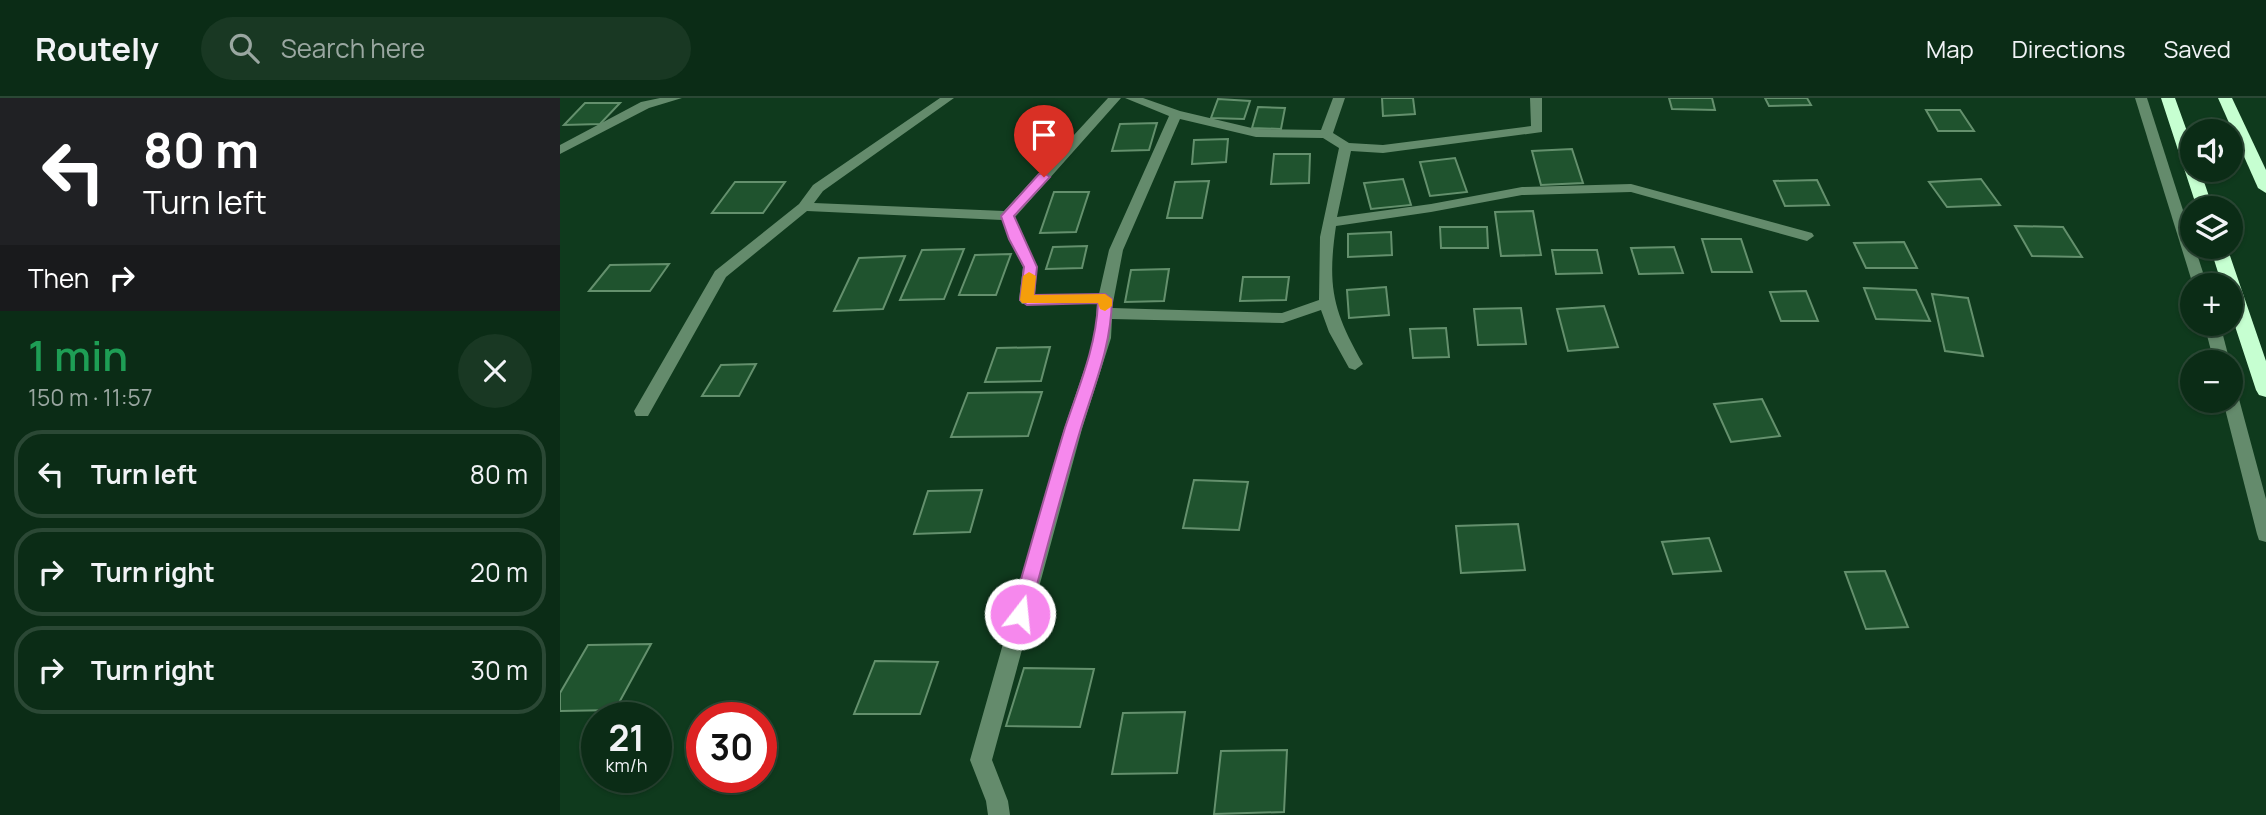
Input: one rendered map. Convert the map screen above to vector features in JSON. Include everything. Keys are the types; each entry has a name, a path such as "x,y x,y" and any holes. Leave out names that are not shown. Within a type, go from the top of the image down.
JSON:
{"highway":[{"path":"2168,98 2201,196"},
{"path":"2225,98 2266,188"},
{"path":"2222,259 2266,390"}],"street":[{"path":"560,150 645,105 676,98"},
{"path":"642,411 720,274 804,206 818,188 948,98"},
{"path":"1008,216 1115,98"},
{"path":"1131,98 1176,114 1256,133 1326,134 1346,147 1383,149 1538,129 1536,98"},
{"path":"1326,134 1339,98"},
{"path":"2141,98 2196,273"},
{"path":"999,815 998,801 981,760 1073,429 1103,338 1105,306 1116,250 1176,114"},
{"path":"1346,147 1338,174 1323,275 1333,325 1355,364"},
{"path":"1331,222 1431,208 1522,191 1631,188 1807,236"},
{"path":"804,206 1008,216"},
{"path":"1008,216 1030,267 1027,300 1283,318 1328,302"},
{"path":"2235,413 2266,534"}],"building":[{"path":"1382,98 1413,98 1415,114 1383,116"},
{"path":"1669,98 1712,98 1715,110 1672,109"},
{"path":"1765,98 1807,98 1811,105 1769,106"},
{"path":"1218,99 1250,101 1244,119 1211,118"},
{"path":"585,103 620,103 600,124 564,125"},
{"path":"1258,107 1285,108 1281,129 1252,128"},
{"path":"1926,110 1960,110 1974,131 1938,131"},
{"path":"1157,123 1149,150 1112,151 1120,124"},
{"path":"1228,139 1226,162 1192,164 1194,140"},
{"path":"1572,149 1583,183 1541,185 1532,151"},
{"path":"1274,154 1310,154 1309,183 1271,184"},
{"path":"1455,158 1467,192 1430,196 1420,162"},
{"path":"1403,179 1411,205 1371,209 1364,183"},
{"path":"1981,179 2000,205 1947,207 1929,182"},
{"path":"1817,180 1829,205 1785,206 1774,181"},
{"path":"1209,181 1202,218 1167,218 1175,182"},
{"path":"735,182 785,182 763,213 712,213"},
{"path":"1054,192 1089,192 1076,232 1040,233"},
{"path":"1533,211 1541,255 1501,256 1495,212"},
{"path":"2015,226 2063,227 2082,257 2032,256"},
{"path":"1440,227 1487,227 1488,248 1441,248"},
{"path":"1391,232 1392,255 1348,257 1348,234"},
{"path":"1702,239 1741,239 1752,272 1712,272"},
{"path":"1904,242 1917,268 1866,268 1854,243"},
{"path":"1087,246 1082,268 1046,269 1053,247"},
{"path":"1674,247 1683,273 1639,274 1631,248"},
{"path":"964,249 944,299 900,300 922,250"},
{"path":"1552,250 1597,250 1602,273 1556,274"},
{"path":"1011,254 996,295 959,295 975,255"},
{"path":"905,256 883,309 834,311 859,258"},
{"path":"669,264 650,291 589,291 610,265"},
{"path":"1169,269 1164,301 1125,302 1131,270"},
{"path":"1243,277 1289,277 1286,300 1240,301"},
{"path":"1386,287 1389,315 1349,318 1347,290"},
{"path":"1864,288 1916,290 1930,321 1876,319"},
{"path":"1806,291 1818,321 1781,321 1770,292"},
{"path":"1932,294 1968,298 1983,356 1945,351"},
{"path":"1604,306 1618,347 1568,351 1557,309"},
{"path":"1521,308 1526,344 1478,345 1474,309"},
{"path":"1446,328 1449,357 1413,358 1410,329"},
{"path":"1050,347 1041,381 985,382 997,348"},
{"path":"756,364 739,396 702,396 721,365"},
{"path":"1042,392 1028,436 951,437 968,393"},
{"path":"1762,399 1780,436 1731,442 1714,404"},
{"path":"1194,480 1248,482 1239,530 1183,528"},
{"path":"982,490 970,532 914,534 928,491"},
{"path":"1518,524 1525,570 1461,573 1456,526"},
{"path":"1709,538 1721,571 1673,574 1662,542"},
{"path":"1885,571 1908,627 1866,629 1845,572"},
{"path":"651,644 619,702 581,702 581,711 560,711 560,693 588,645"},
{"path":"875,661 938,662 920,714 854,714"},
{"path":"1024,668 1094,669 1080,727 1006,726"},
{"path":"1185,712 1177,773 1112,774 1123,713"},
{"path":"1287,750 1284,812 1214,814 1221,751"}],"slow traffic":[{"path":"1029,276 1027,300 1105,299 1105,306"}],"route":[{"path":"1020,614 1073,429 1103,338 1105,313 1105,299 1027,300 1030,267 1008,216 1044,177"}]}
